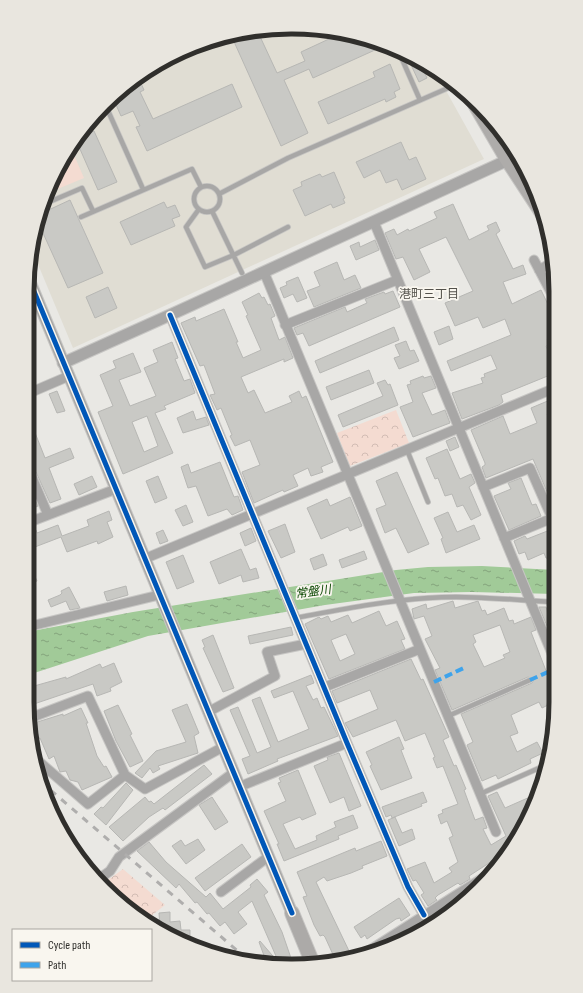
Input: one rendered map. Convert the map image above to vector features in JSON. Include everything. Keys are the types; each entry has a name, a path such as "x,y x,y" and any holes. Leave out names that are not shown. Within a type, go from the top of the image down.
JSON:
{"highway":[{"path":"488,125 528,190"}],"main road":[{"path":"292,913 310,958"}],"street":[{"path":"63,363 508,160"},
{"path":"374,222 549,647"},
{"path":"534,260 549,288"},
{"path":"539,270 547,265"},
{"path":"264,272 376,539 385,566 496,832"},
{"path":"286,325 397,280"},
{"path":"34,292 292,913"},
{"path":"170,315 408,887 424,915"},
{"path":"34,391 69,376"},
{"path":"144,559 348,475 458,427 549,393"},
{"path":"483,487 530,468 549,508"},
{"path":"34,482 48,515"},
{"path":"34,520 116,489"},
{"path":"504,538 549,520"},
{"path":"34,626 161,600"},
{"path":"208,712 275,676 267,652 306,644"},
{"path":"325,687 420,649"},
{"path":"35,716 88,696 125,775 145,789 223,748"},
{"path":"246,784 348,743"},
{"path":"42,764 88,804 125,775"},
{"path":"103,876 110,871 119,857 233,774"},
{"path":"221,892 268,857"},
{"path":"385,941 475,883"},
{"path":"452,897 454,901"},
{"path":"409,925 411,929"}],"lane":[{"path":"402,60 420,100"},
{"path":"219,194 288,158 449,88"},
{"path":"108,110 143,189"},
{"path":"81,217 192,169 201,187"},
{"path":"209,186 219,194 218,205 212,211 207,212 196,206 194,197 198,189 201,187 209,186"},
{"path":"51,201 82,188 93,211"},
{"path":"199,209 186,227 205,267 234,255 288,227"},
{"path":"212,211 242,273"},
{"path":"407,449 428,502"},
{"path":"294,616 399,600 427,598 464,597 529,599 549,601"},
{"path":"448,716 530,680"},
{"path":"480,794 540,768"}],"shaded area":[{"path":"292,34 325,36 374,48 420,68 441,82 484,159 73,348 36,259 43,225 54,193 77,148 109,109 148,77 193,54 225,43 258,36"}],"green space":[{"path":"74,155 84,178 55,190 68,163"},
{"path":"396,410 409,443 350,466 337,433"},
{"path":"123,869 165,905 150,917 107,881"}],"water":[{"name":"常盤川","path":"482,566 549,570 549,594 472,592 414,593 325,605 148,636 34,673 34,631 133,612 396,570 428,567"}],"building":[{"path":"260,36 277,73 305,61 301,52 333,37 377,49 313,78 309,69 284,80 308,133 281,146 234,41"},
{"path":"390,64 400,89 394,92 396,97 386,102 385,99 328,124 318,102 375,77 373,72"},
{"path":"410,64 423,70 427,78 419,82"},
{"path":"141,83 144,90 140,92 153,119 232,84 242,107 147,151 136,127 140,126 133,111 121,116 115,104"},
{"path":"94,131 117,182 98,190 79,146 88,134"},
{"path":"401,142 409,160 416,157 426,179 402,190 397,179 386,183 380,170 364,178 356,162"},
{"path":"334,172 345,198 343,199 345,203 333,208 331,204 305,216 293,190 302,186 301,182 320,174 322,177"},
{"path":"70,200 103,273 68,288 42,230 48,210"},
{"path":"164,202 167,208 175,205 180,216 172,219 175,226 131,245 120,222"},
{"path":"453,204 469,240 489,230 487,226 496,222 500,231 496,234 513,269 523,265 526,274 503,282 512,304 541,290 549,307 549,338 547,339 549,344 546,346 549,354 549,375 501,395 503,402 499,405 462,419 452,393 483,383 481,378 485,377 484,374 497,369 491,355 451,371 447,361 511,335 505,319 483,328 478,317 455,326 445,303 473,291 446,237 419,249 430,272 414,280 403,257 396,259 385,233 394,229 397,235 408,229 409,231 437,218 434,212"},
{"path":"375,240 379,250 356,260 350,246 359,242 360,247"},
{"path":"337,262 344,280 355,275 361,288 314,307 307,291 320,286 314,272"},
{"path":"298,277 307,298 297,302 293,294 284,298 280,288 287,285 286,282"},
{"path":"108,287 117,308 95,318 86,297"},
{"path":"393,291 400,307 309,346 303,333 297,335 294,328 345,307 347,312 367,303 365,299 384,292 385,294"},
{"path":"259,293 262,298 264,297 268,305 270,304 275,316 271,318 279,340 285,337 293,358 284,362 284,359 241,377 248,393 254,390 265,413 292,402 289,396 299,391 302,398 306,396 333,462 321,467 323,472 311,476 308,468 293,475 298,486 284,492 283,490 254,503 242,472 260,465 250,440 235,446 230,436 232,435 221,408 217,410 210,395 215,394 204,365 200,366 181,323 195,317 196,321 224,309 243,358 261,350 246,316 248,315 242,302"},
{"path":"449,326 453,339 439,345 434,332"},
{"path":"394,327 399,340 320,373 315,361"},
{"path":"406,341 410,351 414,350 419,361 399,369 394,358 400,356 395,345"},
{"path":"172,342 178,358 175,359 184,381 190,379 195,393 164,406 166,409 155,413 173,453 123,474 98,412 113,406 100,375 116,368 113,361 133,353 141,372 119,380 130,406 156,396 144,368 158,362 153,350","holes":["147,416 158,446 144,452 132,422"]},
{"path":"369,370 374,383 331,400 326,387"},
{"path":"423,376 424,378 431,376 436,388 422,393 432,415 445,410 450,423 413,437 400,407 413,402 407,385 411,384 410,381"},
{"path":"385,380 388,385 390,384 398,405 343,427 338,415 383,396 377,383"},
{"path":"57,391 65,411 57,413 49,394"},
{"path":"549,400 549,413 547,414 549,419 548,494 533,459 486,478 482,467 485,463 471,430 503,416 510,434 537,423 531,408"},
{"path":"193,411 196,420 206,417 209,425 183,433 177,418"},
{"path":"34,430 45,458 70,448 74,458 49,468 61,499 50,503 34,470"},
{"path":"455,437 459,447 450,451 446,441"},
{"path":"447,449 460,479 471,474 475,483 469,487 481,515 471,520 463,505 457,507 452,494 445,496 438,478 435,479 426,458"},
{"path":"220,462 234,497 238,496 243,510 232,515 227,509 208,516 196,486 188,488 181,467 188,464 191,473"},
{"path":"397,472 429,544 408,553 396,528 385,533 376,509 386,505 376,481"},
{"path":"92,476 97,487 79,495 74,484"},
{"path":"158,476 167,498 155,503 146,481"},
{"path":"521,478 532,505 536,504 541,516 509,530 494,496 511,489 508,483"},
{"path":"34,497 38,506 34,508"},
{"path":"350,497 362,526 350,531 348,527 321,539 307,508 327,499 330,506"},
{"path":"186,505 193,522 183,526 175,510"},
{"path":"109,511 112,520 107,522 113,537 98,544 97,541 67,552 61,537 34,547 34,531 36,530 37,533 58,525 62,536 89,526 87,520"},
{"path":"448,512 457,532 474,525 480,539 446,553 441,539 443,538 434,518"},
{"path":"285,524 295,552 281,558 268,531"},
{"path":"251,528 256,541 245,546 240,533"},
{"path":"163,530 168,541 160,544 156,533"},
{"path":"549,530 549,558 546,558 544,553 528,560 525,552 519,554 514,541 525,536 527,539"},
{"path":"241,549 250,570 256,568 259,578 243,582 241,575 219,584 210,562"},
{"path":"364,551 367,559 342,568 339,560"},
{"path":"323,554 327,565 314,570 310,559"},
{"path":"183,555 194,582 177,589 166,562"},
{"path":"34,574 37,581 34,582"},
{"path":"126,586 128,595 107,601 104,592"},
{"path":"69,587 80,608 70,610 66,601 51,607 48,600 60,595 62,593 61,591"},
{"path":"453,601 455,608 478,601 482,611 485,610 487,615 504,608 509,621 513,620 514,624 531,617 536,630 531,632 549,678 549,707 548,705 542,708 539,702 511,715 518,733 510,736 517,752 537,742 543,753 530,759 531,763 498,779 496,775 482,781 467,745 473,742 461,714 532,683 534,679 528,677 452,710 435,670 440,668 425,639 432,636 424,616 414,619 412,609 426,604 427,609","holes":["500,625 510,652 503,655 505,658 484,667 473,644 476,642 473,635"]},
{"path":"539,607 546,607 549,614 549,626 547,626"},
{"path":"379,611 386,626 397,621 405,639 401,640 405,649 329,679 305,624 319,617 321,619 328,616 331,622 348,615 352,623","holes":["346,634 355,654 340,661 331,640"]},
{"path":"291,627 293,635 250,644 248,636"},
{"path":"213,635 234,688 223,692 203,648 205,647 202,640"},
{"path":"411,659 421,680 423,679 449,737 443,740 466,789 464,790 475,820 483,817 487,828 483,829 491,845 506,836 488,796 497,792 505,808 530,797 515,830 496,858 469,876 470,879 460,885 458,883 438,895 435,898 437,900 428,906 421,895 424,893 416,880 413,881 407,869 425,862 434,883 452,872 449,868 458,862 449,838 453,836 447,821 441,824 438,815 443,813 442,810 458,804 443,766 437,768 433,758 435,757 425,733 405,741 396,720 353,737 345,723 378,709 370,690 337,703 332,691"},
{"path":"114,663 122,682 110,688 111,691 97,696 93,684 34,704 34,686 66,677 66,679 100,664 102,668"},
{"path":"311,675 314,683 306,686 313,700 317,698 321,708 324,707 338,736 277,759 278,761 248,774 242,759 250,756 230,710 238,707 257,753 271,747 252,700 260,697 278,742 309,729 293,691 274,698 271,691"},
{"path":"187,704 199,733 194,736 198,753 158,766 160,769 153,773 150,768 142,778 135,773 156,751 186,742 172,710"},
{"path":"118,705 132,734 130,735 143,761 130,767 116,741 104,711"},
{"path":"81,708 88,723 86,723 97,756 104,767 106,766 112,777 82,790 78,782 70,780 66,771 60,772 54,756 49,759 40,738 37,739 35,723 63,714 63,716"},
{"path":"399,737 404,749 401,750 412,778 381,790 370,766 372,765 366,752"},
{"path":"339,753 361,806 349,811 344,797 330,803 314,766 328,760 327,757"},
{"path":"204,765 212,774 165,810 163,808 149,817 123,841 109,827 145,797 149,802 151,801 154,804"},
{"path":"298,770 316,814 302,820 300,817 283,824 295,849 317,840 316,836 336,827 334,822 353,815 358,828 338,836 339,839 284,861 277,844 279,844 264,811 286,801 278,783 281,782 279,778"},
{"path":"126,783 133,790 106,825 94,814 101,807 103,808"},
{"path":"423,792 427,802 421,804 422,806 392,818 391,815 386,817 382,807"},
{"path":"212,797 228,822 215,830 199,805"},
{"path":"395,817 402,833 412,829 415,839 399,846 388,820"},
{"path":"198,839 205,850 186,864 172,846 181,840 185,846"},
{"path":"381,841 387,856 362,866 363,868 351,873 327,881 324,877 316,882 350,952 333,956 325,937 323,935 320,936 314,925 303,897 307,896 297,872 355,848 356,851"},
{"path":"149,842 166,862 206,897 210,893 223,909 251,887 250,885 257,879 268,892 264,895 282,932 291,959 277,958 252,901 238,912 247,924 234,934 225,922 220,926 209,913 207,914 197,902 195,903 179,884 176,888 137,851"},
{"path":"242,844 251,857 205,891 195,878"},
{"path":"399,898 410,915 401,921 400,918 396,919 367,939 365,935 361,938 354,927"},
{"path":"170,912 170,922 180,921 181,930 190,930 190,938 160,923 159,913"},
{"path":"260,941 275,958 265,957 259,942"}],"railway":[{"path":"50,790 241,954"}],"marked path":[{"path":"434,682 466,667"},
{"path":"530,680 549,672"}],"cycle path":[{"path":"34,292 292,913"},
{"path":"170,315 347,743 408,887 424,915"}],"district":[{"name":"港町三丁目","path":"429,294"}]}
